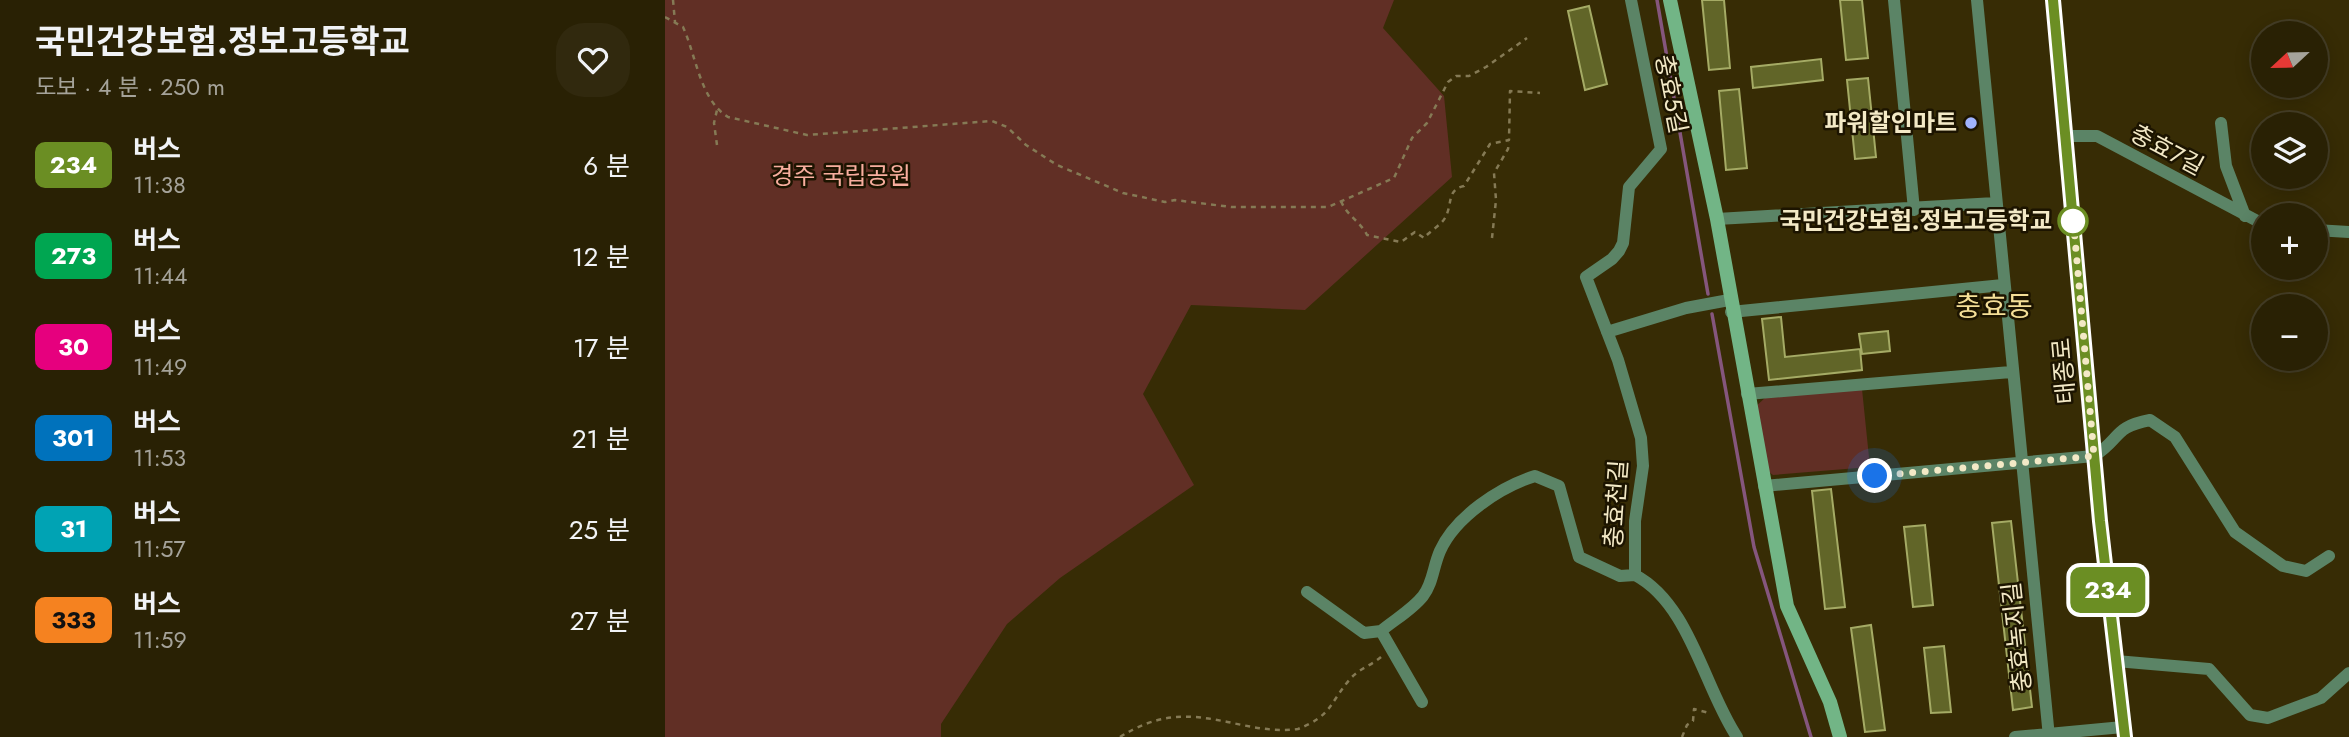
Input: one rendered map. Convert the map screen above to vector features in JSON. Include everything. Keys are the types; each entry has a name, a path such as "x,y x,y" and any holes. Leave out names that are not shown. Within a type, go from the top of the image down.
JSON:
{"street":[{"name":"충효5길","path":"1607,332 1587,277 1619,251 1623,243 1629,187 1661,149 1631,0"},
{"path":"1670,0 1717,219 1730,306 1787,606 1829,702 1840,737"},
{"path":"1894,0 1914,210"},
{"name":"충효녹지길","path":"1977,0 2048,735"},
{"name":"태종로","path":"2053,0 2094,456 2124,732"},
{"name":"충효7길","path":"2221,123 2226,166 2245,216"},
{"name":"충효7길","path":"2066,136 2097,136 2251,219"},
{"path":"1717,219 1914,210 1995,203"},
{"path":"2328,231 2349,232"},
{"path":"1607,332 1686,309 2003,285"},
{"name":"충효천길","path":"1607,332 1641,438 1643,466 1635,521 1635,575 1662,594 1693,648 1737,737"},
{"path":"1747,394 2011,372"},
{"path":"1764,486 2094,456 2103,450 2117,432 2130,424 2150,420 2175,437 2235,532 2283,566 2306,571 2329,556"},
{"path":"1307,592 1364,633 1381,631 1421,598 1430,584 1440,551 1455,526 1515,482 1535,476 1559,486 1579,557 1620,576 1635,575"},
{"path":"1381,631 1422,702"},
{"path":"2116,661 2209,669 2250,715 2268,718 2321,698 2349,673"},
{"path":"2015,737 2124,732"}],"path":[{"path":"673,0 675,22"},
{"path":"665,17 683,27 717,110 728,117 807,135 992,121 1007,127 1026,145 1056,165 1123,193 1146,199 1231,206 1328,207 1394,178 1412,138 1427,123 1448,82 1457,76 1469,76 1486,67 1527,38"},
{"path":"1492,238 1496,200 1494,173 1508,149 1510,91 1540,93"},
{"path":"717,110 714,123 717,145"},
{"path":"1341,201 1345,211 1361,224 1367,235 1401,242 1415,232 1424,238 1444,221 1450,194 1456,187 1464,186 1490,145 1509,140"},
{"path":"1268,735 1296,730 1326,714 1352,677 1382,656 1387,644"},
{"path":"1682,737 1693,721 1696,708 1727,720"},
{"path":"1120,737 1147,722 1179,718 1259,734"}],"green space":[{"name":"경주 국립공원","path":"665,0 1394,0 1383,28 1444,96 1452,177 1305,310 1191,305 1143,394 1194,485 1060,578 1007,624 941,724 941,737 665,737"},
{"path":"1862,389 1870,467 1773,475 1765,469 1754,408 1766,397"}],"building":[{"path":"1702,0 1724,0 1730,68 1709,70"},
{"path":"1840,0 1862,0 1868,58 1846,60"},
{"path":"1589,6 1607,84 1585,90 1568,11"},
{"path":"1821,59 1823,80 1753,88 1751,67"},
{"path":"1868,78 1876,157 1855,159 1847,80"},
{"path":"1739,89 1747,168 1726,170 1719,91"},
{"path":"1781,317 1785,357 1860,349 1862,370 1769,380 1762,319"},
{"path":"1888,331 1890,351 1862,354 1859,334"},
{"path":"1831,489 1845,607 1825,609 1812,491"},
{"path":"2011,521 2032,707 2013,710 1992,523"},
{"path":"1925,525 1933,605 1913,607 1904,527"},
{"path":"1871,625 1885,730 1865,732 1851,628"},
{"path":"1944,646 1951,712 1931,713 1924,648"}],"waterway":[{"path":"1657,0 1708,294"},
{"path":"1712,314 1754,547 1811,737"}],"bus line":[{"name":"234","path":"2053,0 2100,521 2125,737"}],"place":[{"name":"파워할인마트","path":"1971,123"},
{"name":"국민건강보험.정보고등학교","path":"2073,221"}],"district":[{"name":"충효동","path":"1994,306"}],"route":[{"path":"1875,476 2094,456 2073,216 2073,221"}]}
